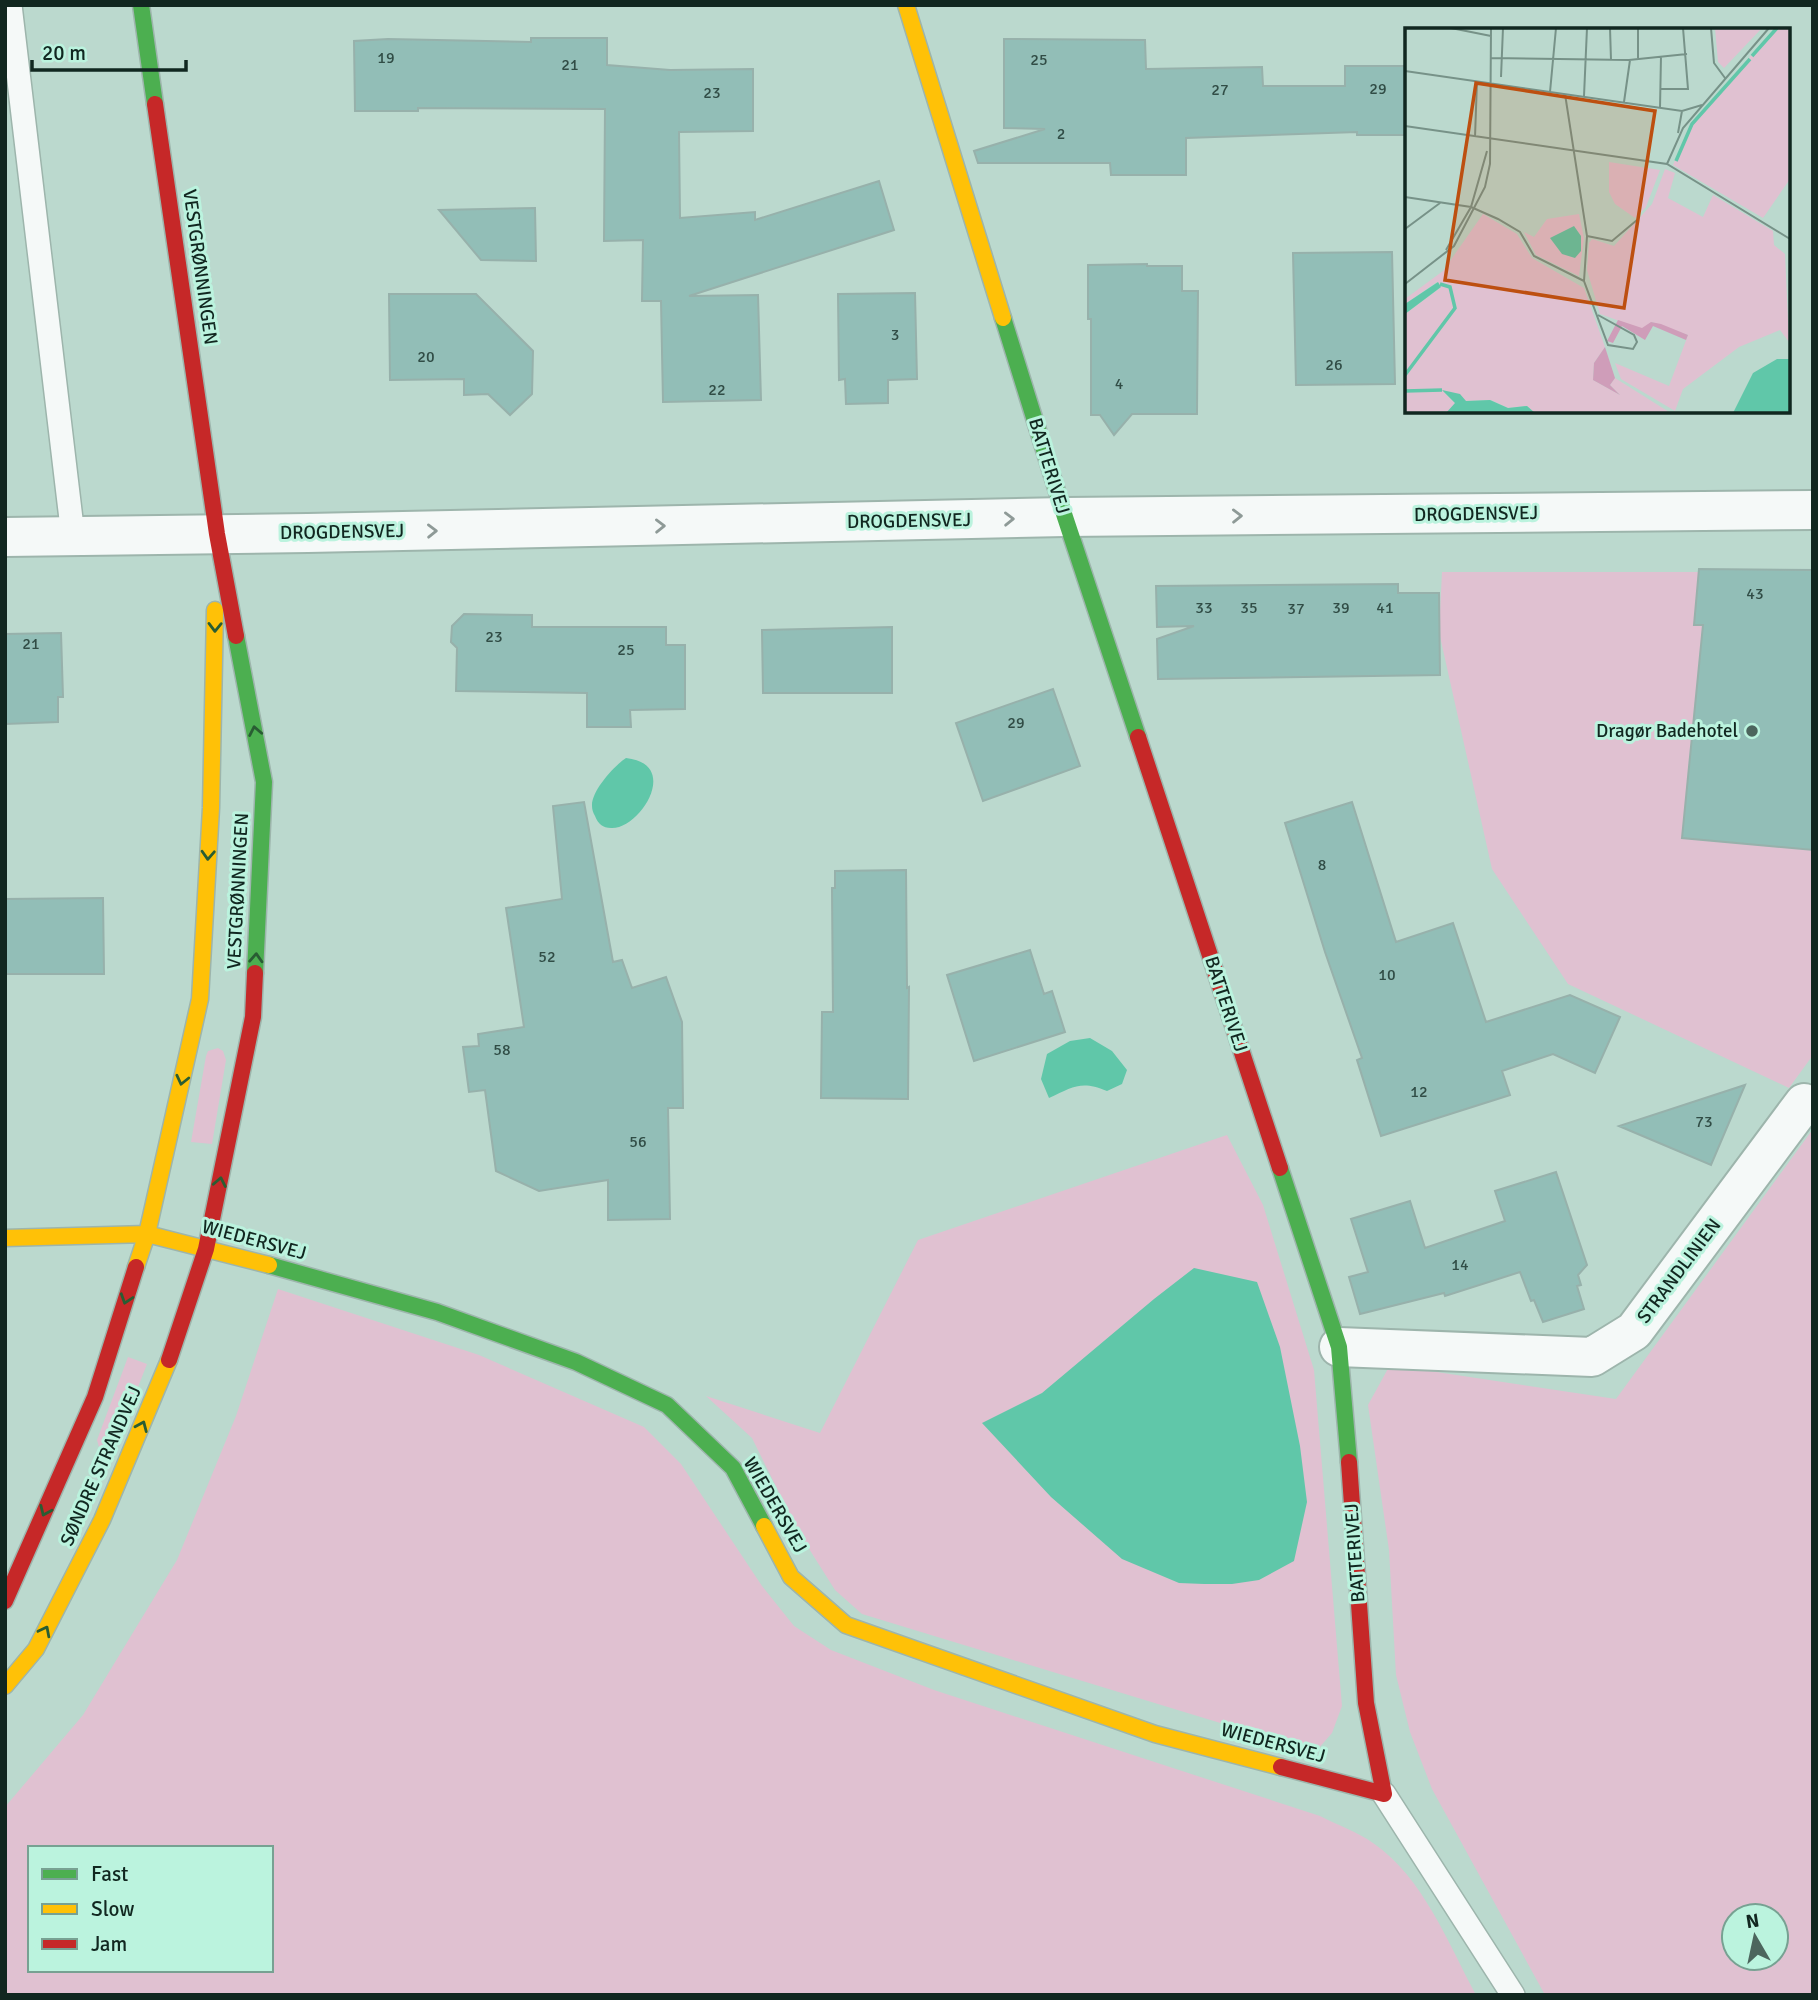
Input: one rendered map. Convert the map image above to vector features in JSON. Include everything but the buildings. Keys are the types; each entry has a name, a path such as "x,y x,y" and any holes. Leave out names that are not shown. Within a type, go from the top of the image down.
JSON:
{"street":[{"name":"VESTGRØNNINGEN","path":"141,5 217,534 264,782 253,1017 206,1249"},
{"name":"BATTERIVEJ","path":"906,5 1065,517 1339,1347 1366,1703 1384,1794"},
{"name":"DROGDENSVEJ","path":"5,537 1065,517 1813,510"},
{"name":"VESTGRØNNINGEN","path":"147,1234 200,999 211,808 217,534"},
{"name":"STRANDLINIEN","path":"1339,1347 1592,1357 1634,1331 1804,1104"},
{"name":"WIEDERSVEJ","path":"5,1238 147,1234 438,1312 576,1362 667,1405 733,1468 791,1577 846,1625 1156,1734 1384,1794"},
{"name":"SØNDRE STRANDVEJ","path":"5,1601 95,1397 147,1234"},
{"name":"SØNDRE STRANDVEJ","path":"5,1686 36,1649 102,1520 164,1376 206,1249"}],"lane":[{"path":"10,5 74,536"},
{"name":"BATTERIVEJ","path":"1384,1794 1513,1995"}],"shaded area":[{"path":"1442,572 1813,572 1813,1055 1789,1088 1568,984 1492,869 1439,632"},
{"path":"626,758 643,763 651,772 653,783 650,796 633,819 622,826 606,827 599,823 594,814 592,807 595,793 604,779"},
{"path":"1090,1038 1112,1051 1127,1070 1122,1084 1107,1091 1084,1085 1077,1086 1049,1098 1041,1079 1047,1054 1070,1041"},
{"path":"218,1048 223,1051 226,1060 212,1144 191,1142 206,1056 208,1051"},
{"path":"1813,1129 1813,1995 1545,1995 1432,1789 1410,1732 1396,1675 1389,1550 1368,1405 1390,1365 1616,1399"},
{"path":"1227,1135 1263,1205 1314,1370 1342,1706 1332,1733 1318,1749 1286,1743 862,1614 835,1590 799,1533 752,1438 706,1396 820,1433 918,1240"},
{"path":"1194,1268 1257,1282 1280,1347 1300,1446 1307,1502 1294,1561 1259,1580 1232,1584 1179,1583 1122,1559 1051,1497 982,1423 1042,1393"},
{"path":"278,1289 479,1355 644,1427 681,1464 762,1586 794,1626 831,1650 934,1690 1320,1816 1361,1835 1391,1857 1420,1892 1476,1995 5,1995 5,1807 83,1715 177,1560 236,1416"},
{"path":"128,1357 147,1364 115,1446 105,1451 99,1447 97,1440"}],"traffic: fast":[{"path":"141,5 155,104"},
{"path":"1003,318 1138,737"},
{"path":"236,636 264,782 255,973"},
{"path":"1280,1168 1339,1347 1349,1462"},
{"path":"269,1265 437,1312 576,1362 667,1405 733,1468 764,1526"}],"traffic: slow":[{"path":"906,5 1003,318"},
{"path":"136,1267 147,1234 200,999 211,808 215,610"},
{"path":"5,1238 147,1234 269,1265"},
{"path":"5,1686 36,1649 102,1520 169,1360"},
{"path":"764,1526 791,1577 846,1625 1155,1734 1281,1767"}],"traffic: jam":[{"path":"155,104 217,534 236,636"},
{"path":"1138,737 1280,1168"},
{"path":"169,1360 206,1249 253,1017 255,973"},
{"path":"5,1601 95,1397 136,1267"},
{"path":"1281,1767 1384,1794 1366,1703 1349,1462"}],"place":[{"name":"Dragør Badehotel","path":"1752,731"}]}
